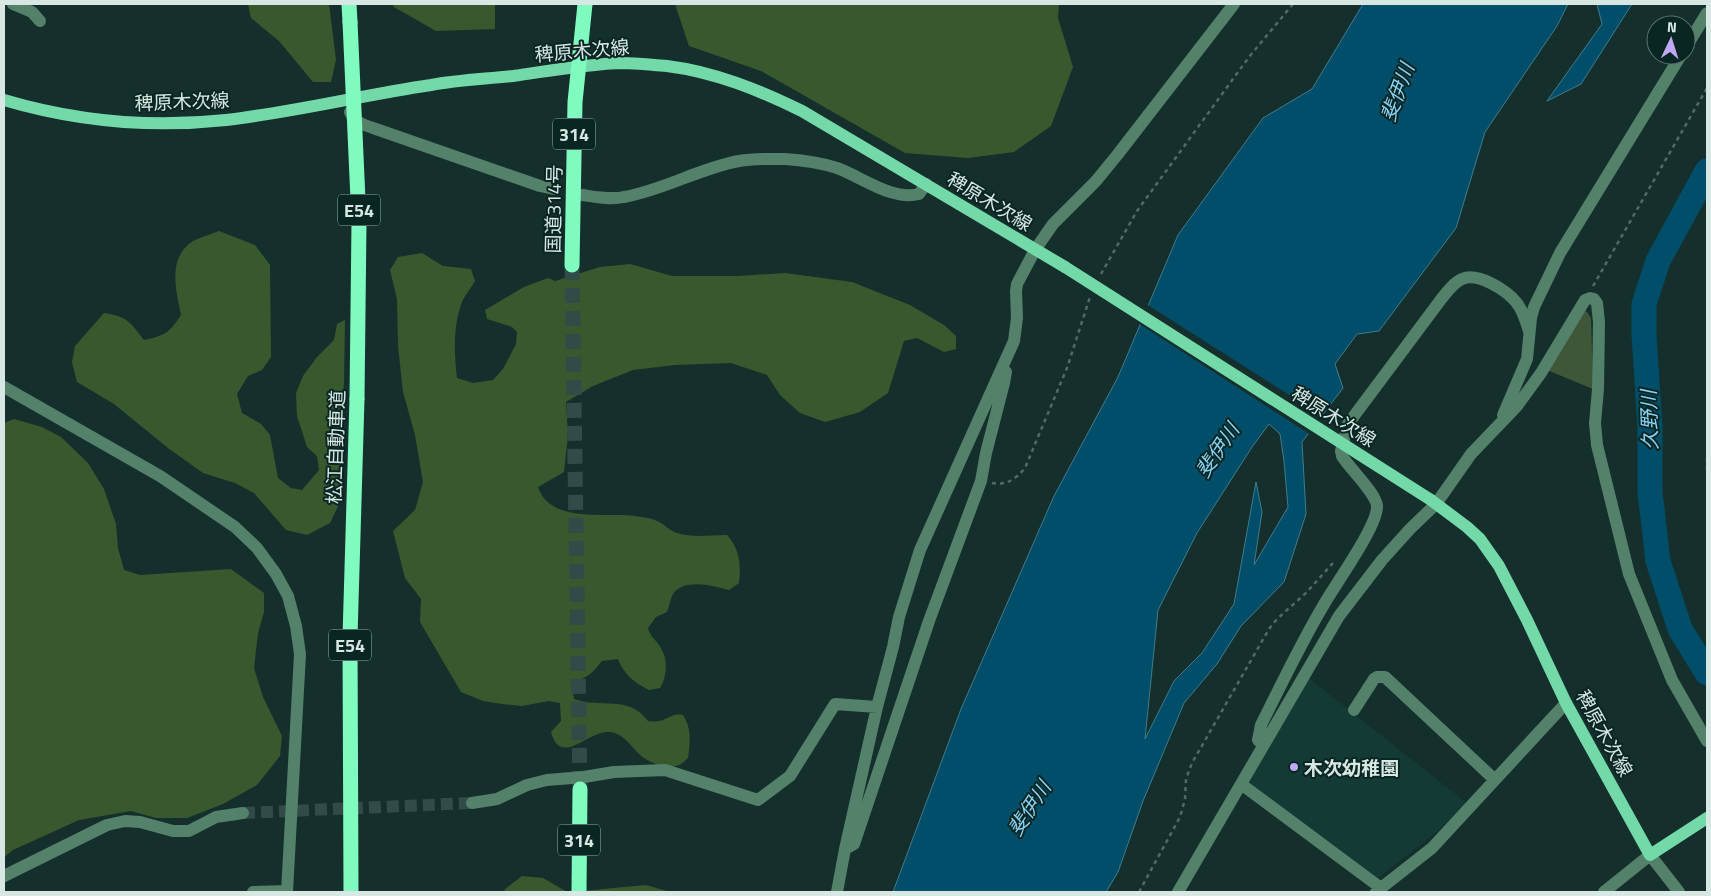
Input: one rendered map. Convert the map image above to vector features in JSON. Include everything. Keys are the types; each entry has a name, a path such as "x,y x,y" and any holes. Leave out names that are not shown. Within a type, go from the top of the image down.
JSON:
{"highway":[{"name":"松江自動車道","path":"349,4 359,222 350,637 351,892"},
{"name":"国道314号","path":"572,265 575,102 585,4"},
{"name":"314","path":"579,892 580,789"}],"main road":[{"name":"稗原木次線","path":"4,100 29,108 79,118 160,123 225,120 432,84 622,63 668,66 697,72 737,83 768,95 802,111 1065,267 1434,502 1467,527 1480,539 1499,566 1566,702 1650,855"},
{"path":"1650,855 1707,818"}],"street":[{"path":"13,4 32,12 40,21"},
{"path":"837,892 844,849 876,708 899,618 920,550 1014,341 1017,284 1035,250 1053,224 1096,181 1234,4"},
{"path":"1696,31 1707,13"},
{"path":"1499,424 1527,359 1529,330 1534,307 1560,253 1675,65"},
{"path":"346,100 351,116 359,123 504,174 554,189"},
{"path":"582,195 622,198 740,161 760,159 786,159 836,168 892,193 905,196 919,194 926,184"},
{"path":"1263,745 1258,740 1261,726 1323,606 1361,544 1377,510 1373,495 1342,456 1341,451 1348,424 1442,298 1459,281 1471,277 1479,278 1507,295 1517,304 1529,330"},
{"path":"1178,892 1339,616 1382,560 1434,502 1471,454 1517,406 1541,373 1585,300 1592,298 1597,303 1600,322 1596,423 1597,445 1629,574 1672,680 1707,741"},
{"path":"844,849 854,844 929,621 966,526 981,480 1006,376 1003,367"},
{"path":"4,387 160,476 235,526 257,548 276,574 288,596 296,626 300,654 287,892 253,892"},
{"path":"1354,710 1374,679 1385,677 1494,779"},
{"path":"1241,784 1378,890 1432,848 1471,808 1494,779 1566,702"},
{"path":"472,803 497,799 527,785 548,780 614,772 666,770 758,800 790,776 835,704 876,708"},
{"path":"4,876 107,825 125,821 140,822 173,831 189,831 216,817 243,813"},
{"path":"1604,892 1650,855 1679,892"}],"path":[{"path":"1098,280 1112,252 1138,211 1249,57 1293,4"},
{"path":"1585,300 1707,88"},
{"path":"981,480 1003,484 1015,479 1025,468 1067,368 1091,294"},
{"path":"1707,458 1707,472"},
{"path":"1139,892 1180,817 1185,799 1186,778 1192,764 1269,629 1277,619 1306,593 1337,558"}],"shaded area":[{"path":"1306,676 1467,803 1434,834 1378,878 1252,785 1249,779"}],"green space":[{"path":"248,4 329,4 336,60 331,82 313,82 279,41 251,18"},
{"path":"393,4 495,4 495,29 436,31 394,7"},
{"path":"675,4 1059,4 1058,18 1073,67 1051,126 1014,152 968,158 905,153 761,71 689,46"},
{"path":"219,231 255,245 270,265 271,357 262,370 248,376 237,394 242,413 261,424 270,435 278,478 291,488 302,490 319,470 317,456 307,447 297,416 296,393 303,376 317,357 334,340 337,324 345,320 344,382 339,442 342,498 330,523 307,535 286,530 254,493 235,483 203,473 168,448 114,404 77,382 72,362 75,346 104,313 123,318 135,328 144,340 162,335 174,326 181,315 175,275 179,256 193,241"},
{"path":"422,253 443,266 471,269 475,281 463,299 459,311 455,349 457,378 473,383 493,380 503,369 516,344 517,332 512,327 487,319 485,310 524,287 548,278 555,281 600,267 630,264 672,276 738,276 785,273 852,282 910,305 944,325 956,336 956,349 944,352 917,338 904,341 888,393 860,412 825,422 800,413 780,395 767,375 731,363 675,365 633,370 593,386 566,402 568,435 564,472 538,487 544,499 554,507 580,514 623,515 646,518 657,521 674,532 683,535 727,535 737,552 740,564 739,583 729,590 698,584 683,586 672,596 667,612 656,617 648,628 662,650 665,660 666,672 660,688 649,690 630,678 620,665 618,659 602,661 590,674 575,681 572,689 574,699 584,702 623,705 640,713 648,721 660,721 674,715 683,715 688,725 690,741 688,758 680,764 669,767 653,763 639,754 622,737 609,732 592,736 576,745 561,747 551,732 561,721 560,703 549,701 522,706 502,704 483,701 461,692 420,622 421,599 405,578 393,531 415,510 423,482 415,435 403,392 398,346 397,299 390,270 398,257"},
{"path":"1584,311 1591,318 1593,389 1547,370"},
{"path":"14,419 42,427 61,437 88,463 104,489 116,524 118,548 124,570 140,575 231,569 264,593 264,612 258,633 254,668 263,697 282,736 280,756 257,785 223,804 187,818 156,818 131,811 79,820 13,850 4,857 4,423"},
{"path":"522,876 543,878 567,892 504,892 505,889"},
{"path":"646,885 670,892 571,892"}],"water":[{"name":"斐伊川","path":"1363,4 1568,4 1557,26 1485,132 1456,228 1379,331 1357,334 1335,364 1343,388 1302,442 1306,514 1284,582 1241,626 1217,664 1184,703 1143,801 1118,872 1106,892 893,892 961,709 1054,496 1118,377 1178,235 1263,118 1312,89","holes":["1269,424 1280,434 1288,507 1254,565 1262,512 1256,482 1234,604 1202,653 1174,681 1145,739 1158,610 1197,533 1252,447"]},
{"path":"1597,4 1632,4 1581,84 1547,101 1602,24"}],"pier":[{"path":"1146,304 1324,417 1311,435 1138,323"}],"waterway":[{"name":"久野川","path":"1707,171 1658,261 1644,304 1650,428 1650,492 1658,561 1680,629 1707,673"}],"tunnel":[{"path":"572,265 580,789"},
{"path":"243,813 472,803"}],"place":[{"name":"木次幼稚園","path":"1294,767"}]}
